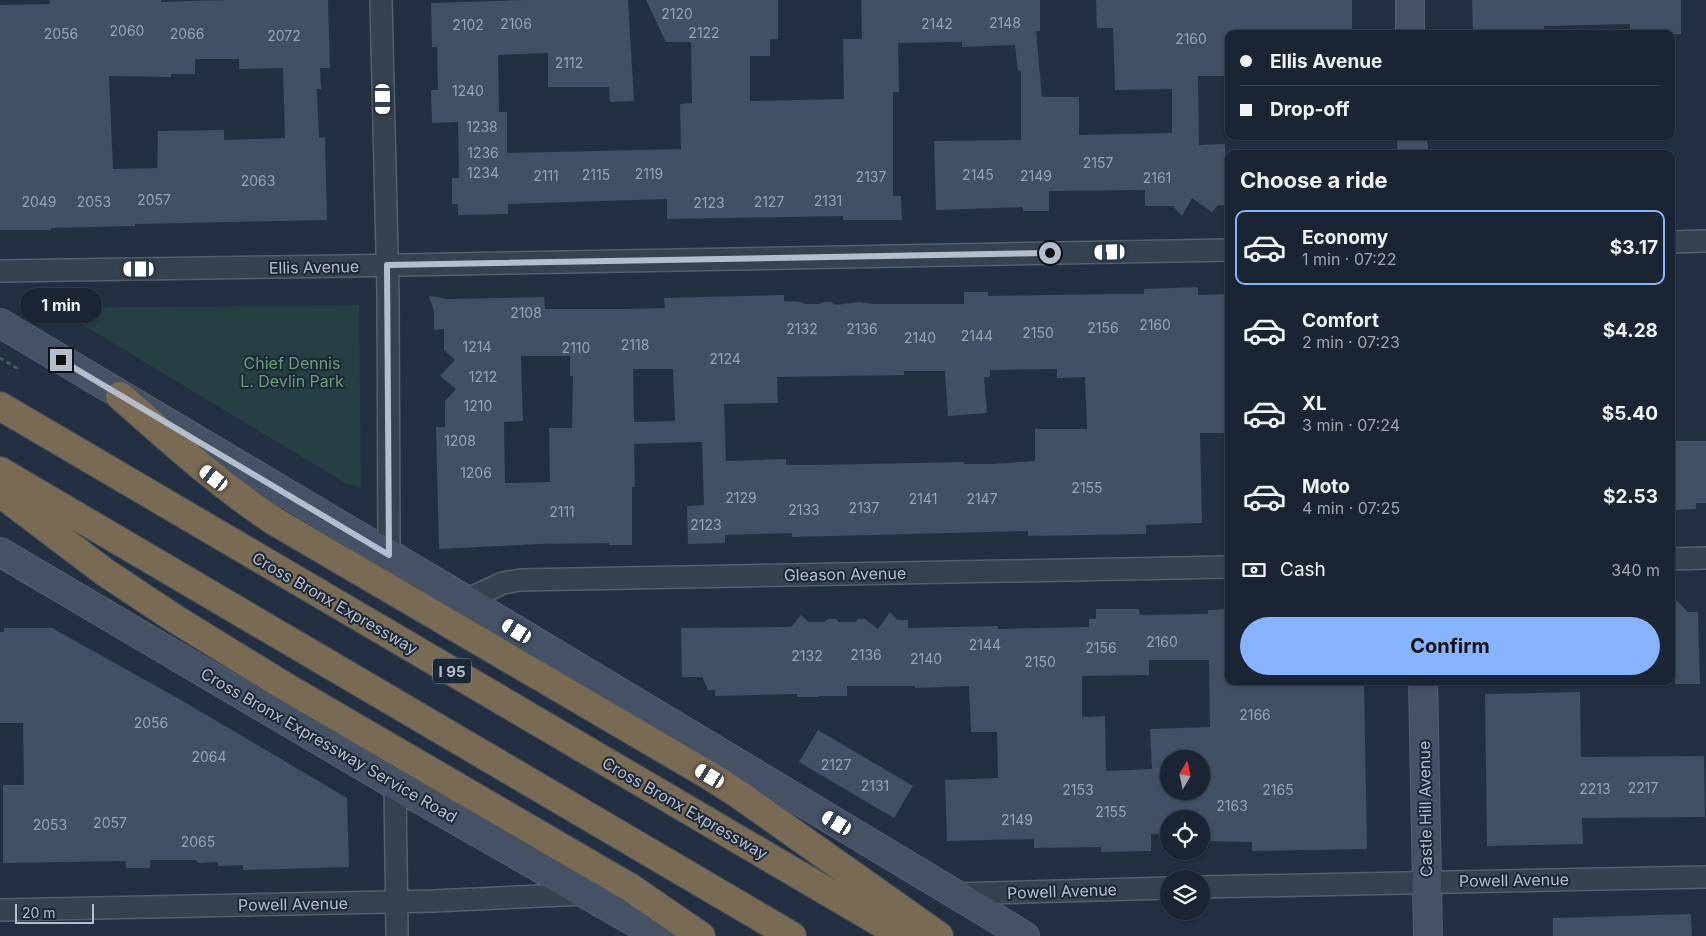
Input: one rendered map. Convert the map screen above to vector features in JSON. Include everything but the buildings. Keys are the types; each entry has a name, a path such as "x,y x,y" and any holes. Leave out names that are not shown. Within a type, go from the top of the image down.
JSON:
{"highway":[{"path":"120,396 202,469 254,508 710,776 939,936"},
{"name":"Cross Bronx Expressway","path":"0,406 903,936"},
{"path":"0,471 792,936"},
{"path":"0,492 106,573 177,620 286,687 631,888 701,936"}],"main road":[{"path":"1410,0 1410,30"},
{"path":"0,324 466,600 1025,936"},
{"name":"Cross Bronx Expressway Service Road","path":"5,561 659,936"},
{"name":"Castle Hill Avenue","path":"1423,685 1428,936"}],"street":[{"path":"381,0 387,265 389,555"},
{"path":"1675,242 1706,242"},
{"name":"Ellis Avenue","path":"0,270 1225,250"},
{"path":"1675,559 1706,558"},
{"name":"Gleason Avenue","path":"466,600 503,583 520,580 1225,567"},
{"path":"395,786 398,936"},
{"name":"Powell Avenue","path":"1210,887 1706,877"},
{"name":"Powell Avenue","path":"954,894 1160,888"},
{"name":"Powell Avenue","path":"0,910 397,902 534,898 585,894"}],"path":[{"path":"0,366 2,359"}],"green space":[{"name":"Chief Dennis L. Devlin Park","path":"359,305 361,488 347,484 65,314 68,308"}],"route":[{"path":"61,360 389,555 387,265 1050,253"}]}
